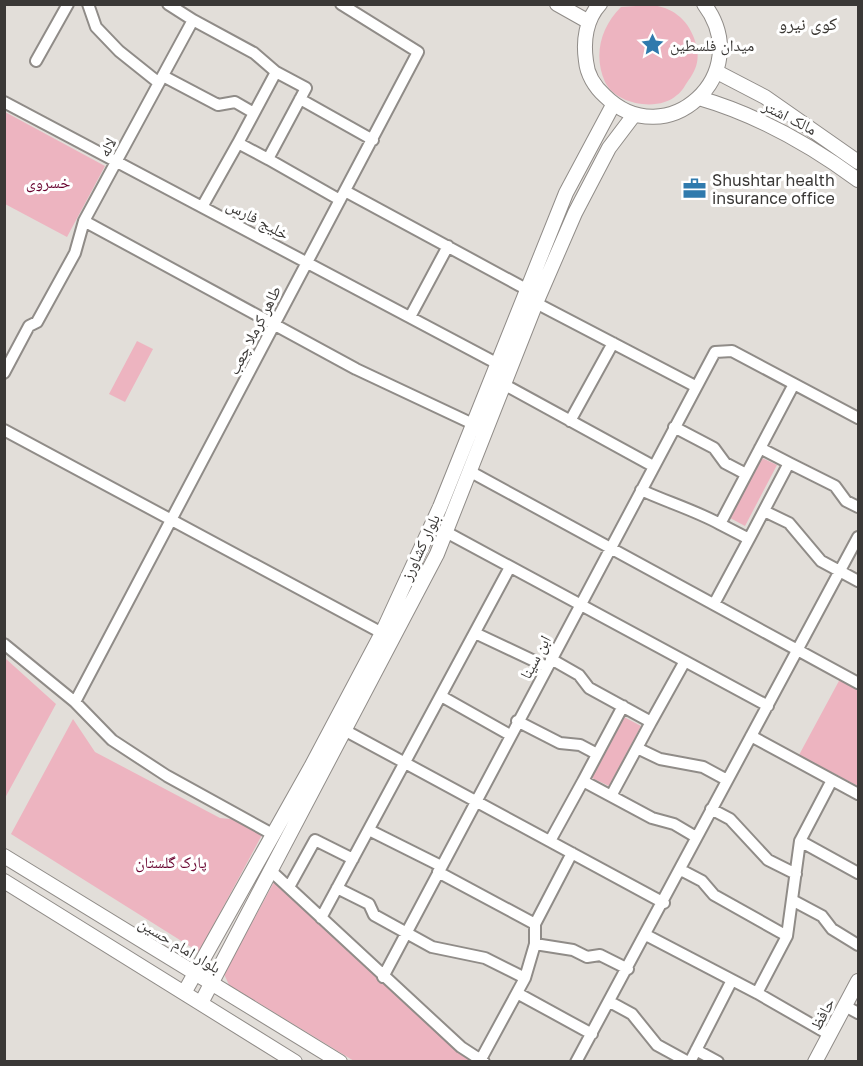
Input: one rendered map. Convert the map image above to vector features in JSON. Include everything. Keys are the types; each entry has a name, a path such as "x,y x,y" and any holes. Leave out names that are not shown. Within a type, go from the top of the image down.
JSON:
{"main road":[{"path":"557,4 589,22"},
{"path":"596,6 589,22 584,44 586,68 597,88 613,105 634,115 657,117 680,111 699,98 717,72 721,49 717,26 704,4"},
{"name":"مالک اشتر","path":"717,72 765,97 858,162"},
{"name":"مالک اشتر","path":"699,98 735,108 813,147 858,180"},
{"name":"بلوار کشاورز","path":"184,993 274,835 382,633 440,507 566,194 613,105"},
{"name":"بلوار کشاورز","path":"201,1004 346,731 446,532 536,303 579,204 609,148 634,115"},
{"name":"بلوار امام حسین","path":"4,856 340,1062"},
{"path":"4,881 295,1062"},
{"name":"حافظ","path":"816,1062 858,981"}],"street":[{"path":"36,61 68,4"},
{"path":"88,4 96,27 119,51 161,80 218,105 236,102 254,113"},
{"path":"168,4 254,53 276,72 306,88 268,159"},
{"name":"طاهر کرملا چعب","path":"75,702 418,52 340,4"},
{"name":"لاله","path":"4,373 29,326 37,322 75,253 84,221 193,20"},
{"path":"202,207 276,72"},
{"path":"300,99 373,140"},
{"name":"خلیج فارس","path":"4,102 498,364"},
{"path":"238,143 448,246 526,289"},
{"path":"84,221 356,369 473,424"},
{"path":"410,317 448,246"},
{"path":"536,303 695,386"},
{"path":"570,420 613,343"},
{"name":"ابن سینا","path":"383,977 715,352 732,351 794,384"},
{"path":"720,524 794,384 858,418"},
{"path":"505,385 653,466"},
{"path":"674,427 714,448 724,463 746,474"},
{"path":"4,430 382,633"},
{"path":"760,448 835,486 846,501 858,507"},
{"path":"714,604 789,463"},
{"path":"471,472 858,682"},
{"path":"641,490 671,504 687,506 749,539"},
{"path":"764,511 789,523 821,561 858,581"},
{"path":"446,532 768,706"},
{"path":"576,1062 664,903 696,837 858,537"},
{"path":"321,918 510,567"},
{"path":"475,633 579,675 589,688 651,722"},
{"path":"4,644 75,702 112,740 167,776 274,835"},
{"path":"611,796 685,661"},
{"path":"441,696 510,735"},
{"path":"549,841 623,706"},
{"path":"517,722 560,743 580,745 597,754"},
{"path":"346,731 664,903"},
{"path":"751,736 858,794"},
{"path":"637,748 660,759 703,767 727,780"},
{"path":"757,993 787,936 800,841 832,780"},
{"path":"583,781 651,818 674,824 696,837"},
{"path":"711,809 730,819 768,860 796,874"},
{"path":"369,830 535,924"},
{"path":"289,887 315,840 353,859"},
{"path":"800,841 858,873"},
{"path":"272,871 383,977 461,1047 482,1060 525,978 535,944 535,924 572,853"},
{"path":"681,870 702,881 714,895 787,936"},
{"path":"337,888 369,904 374,915 432,947 485,958 525,978"},
{"path":"792,900 822,916 832,929 858,945"},
{"path":"646,935 757,993 830,1035"},
{"path":"535,944 573,950 587,957 600,955 628,969"},
{"path":"610,1002 632,1014 657,1045 689,1062 732,980"},
{"path":"517,993 592,1034"},
{"path":"845,1006 858,1013"},
{"path":"696,1050 718,1062"}],"green space":[{"path":"651,5 666,8 683,20 694,38 698,55 692,76 680,92 660,103 638,104 618,96 605,82 600,62 601,42 608,23 621,7"},
{"name":"خسروی","path":"5,112 105,166 67,237 5,204"},
{"path":"137,341 153,349 125,402 109,394"},
{"path":"762,458 777,465 745,526 730,518"},
{"path":"5,658 56,704 5,798"},
{"path":"840,679 858,689 858,786 799,755"},
{"path":"624,717 641,726 609,786 592,778"},
{"name":"پارک گلستان","path":"73,719 95,752 220,818 241,820 263,833 199,952 11,834"},
{"path":"274,882 453,1048 475,1061 354,1061 229,985 224,974"}],"place":[{"name":"میدان فلسطین","path":"652,45"},
{"name":"Shushtar health insurance office","path":"694,189"}],"district":[{"name":"کوی نیرو","path":"808,23"}]}
